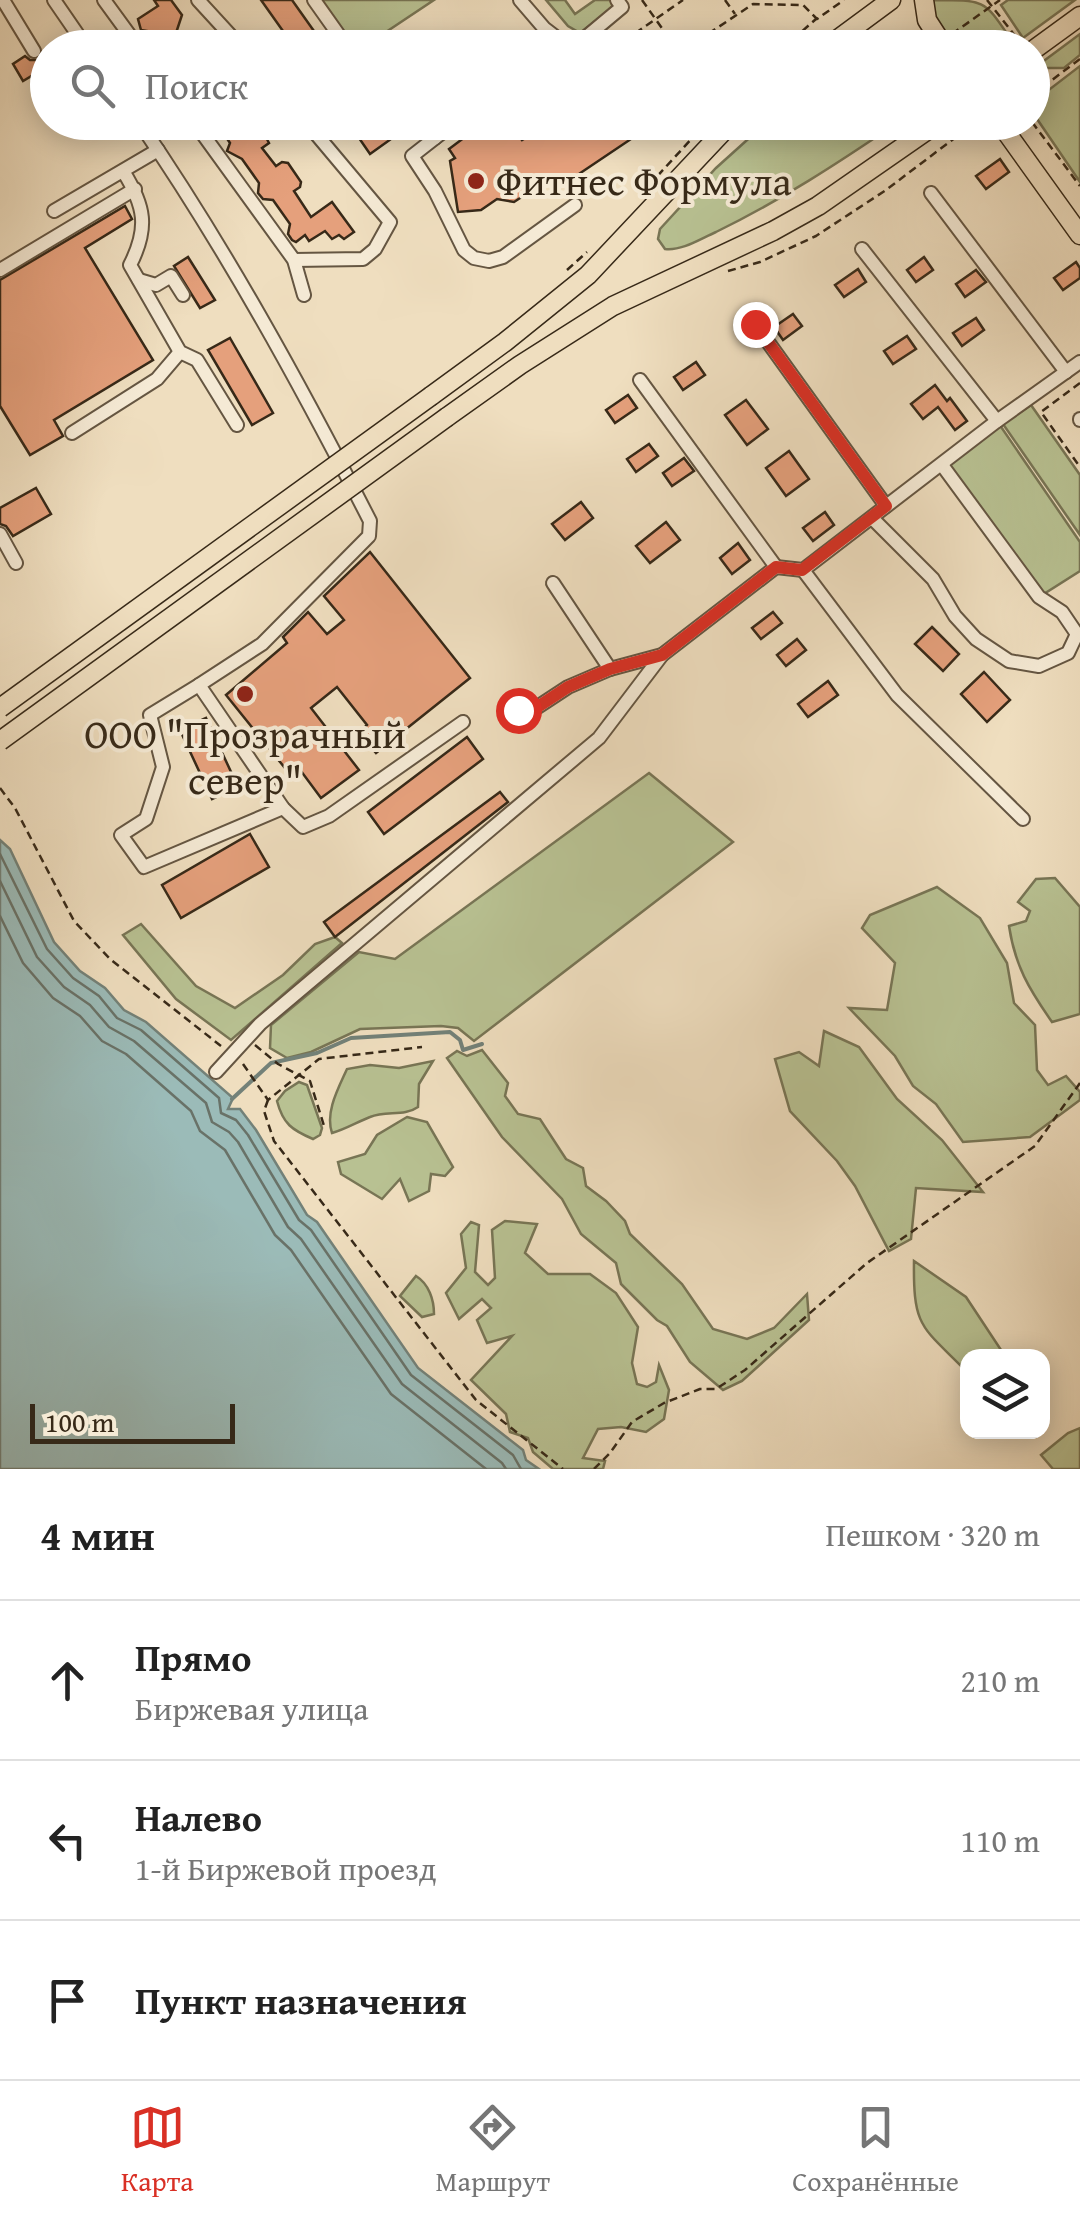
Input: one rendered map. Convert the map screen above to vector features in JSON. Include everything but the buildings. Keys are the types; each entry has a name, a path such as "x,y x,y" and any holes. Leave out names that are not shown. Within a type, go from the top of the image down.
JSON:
{"main road":[{"path":"850,30 891,0"},
{"path":"924,0 927,20 933,30"},
{"path":"1050,38 1080,16"},
{"path":"0,708 505,342 588,276 715,140"},
{"path":"0,742 566,334 660,282 773,231 818,206 913,140"},
{"path":"1004,140 1080,235"}],"street":[{"path":"2,0 30,44"},
{"path":"54,0 75,30"},
{"path":"104,0 126,30"},
{"path":"198,0 226,30"},
{"path":"314,0 335,30"},
{"path":"520,0 547,30"},
{"path":"591,30 623,2"},
{"path":"151,140 304,392 370,521 370,536 262,644 150,715 163,767 146,819 121,835 144,867 282,808"},
{"path":"207,140 294,260 304,295"},
{"path":"294,260 363,259 375,248 390,222 321,140"},
{"path":"432,140 412,156 435,191 464,250 474,258 489,261 502,257 575,205"},
{"path":"54,211 158,150"},
{"path":"124,171 140,198 144,238 130,265 180,352 197,360 237,425"},
{"path":"0,270 134,189"},
{"path":"931,193 1066,372"},
{"path":"862,249 997,420"},
{"path":"139,280 156,285 171,276 183,294"},
{"path":"755,324 886,506"},
{"path":"72,433 156,379 180,352"},
{"path":"216,1072 246,1038 314,977 599,738 662,655 776,567 802,570 997,420 1080,362"},
{"path":"640,380 776,567"},
{"path":"872,518 933,579 955,616 976,639 1010,661 1039,666 1068,653 1077,634 1062,612 1038,597 942,465"},
{"path":"0,534 16,562"},
{"path":"802,570 896,695 1023,820"},
{"path":"553,583 610,669"},
{"path":"518,710 536,708 568,687 610,669 662,655"},
{"path":"199,685 282,808 303,827 330,816 463,722"}],"path":[{"path":"642,0 663,30"},
{"path":"639,30 683,0"},
{"path":"725,0 735,15"},
{"path":"803,30 844,0"},
{"path":"987,0 1012,30"},
{"path":"962,30 1000,0"},
{"path":"713,30 754,4 803,5 817,18"},
{"path":"1050,81 1080,59"},
{"path":"641,194 690,140"},
{"path":"718,274 760,262 816,236 955,140"},
{"path":"1046,140 1080,186"},
{"path":"566,272 590,248"},
{"path":"1080,383 1041,412 1080,467"},
{"path":"0,788 16,808 74,921 110,959 248,1069 268,1100"},
{"path":"246,1038 310,1081 325,1128"},
{"path":"422,1046 319,1058 268,1100 264,1111 274,1141 476,1400 563,1469"},
{"path":"594,1469 632,1422 664,1403 700,1389 716,1389 744,1370 867,1263 1035,1146 1080,1084"}],"green space":[{"path":"320,0 434,0 389,30 342,30"},
{"path":"546,0 565,0 575,14 595,0 610,0 615,6 584,30 568,26"},
{"path":"933,0 975,2 990,11 1004,30 943,30 934,16"},
{"path":"1008,0 1075,0 1034,30 1018,30 1001,5"},
{"path":"1080,34 1080,55 1064,68 1050,68 1050,56"},
{"path":"1080,66 1080,182 1050,138 1050,89"},
{"path":"747,140 872,140 763,208 691,244 665,249 658,239 660,229"},
{"path":"1031,405 1080,475 1080,535 1003,424"},
{"path":"997,421 1080,542 1080,571 1039,597 942,465"},
{"path":"649,773 733,842 474,1041 458,1028 441,1026 360,1029 311,1052 287,1058 270,1048 271,1025 359,952 395,959"},
{"path":"1055,878 1080,907 1080,1014 1052,1022 1024,977 1009,926 1026,921 1030,911 1018,902 1036,879"},
{"path":"937,887 980,918 1007,963 1014,1003 1035,1025 1037,1070 1048,1085 1066,1076 1080,1092 1080,1100 1030,1137 963,1142 936,1104 913,1086 895,1056 849,1008 887,1010 895,963 862,928 870,915"},
{"path":"141,924 196,986 235,1008 283,975 315,944 335,937 342,943 231,1040 176,999 123,935"},
{"path":"824,1031 859,1047 897,1099 942,1140 983,1192 916,1188 911,1239 889,1251 855,1186 790,1111 775,1059 799,1052 819,1066"},
{"path":"482,1050 508,1083 505,1096 518,1114 540,1119 566,1159 583,1168 586,1186 606,1201 625,1221 630,1234 682,1284 713,1329 747,1339 774,1328 807,1294 809,1320 742,1381 723,1390 690,1362 667,1326 621,1284 616,1263 581,1234 562,1199 502,1137 447,1058 457,1051 467,1056"},
{"path":"433,1061 419,1084 418,1107 376,1115 332,1133 331,1109 347,1069 370,1065 399,1068"},
{"path":"299,1082 307,1085 322,1128 313,1139 289,1125 277,1101"},
{"path":"407,1117 427,1122 453,1167 445,1176 431,1174 429,1191 409,1201 400,1179 382,1199 341,1174 338,1162 365,1154 377,1135"},
{"path":"505,1221 537,1224 525,1253 548,1274 590,1274 616,1293 638,1327 632,1363 637,1384 647,1387 656,1382 659,1365 669,1390 664,1419 646,1432 621,1427 598,1429 583,1458 605,1461 603,1469 553,1469 533,1452 528,1438 510,1432 506,1414 471,1380 512,1336 487,1343 477,1320 491,1308 482,1299 459,1319 446,1293 466,1268 461,1234 471,1222 479,1225 475,1272 488,1285 495,1278 492,1230"},
{"path":"914,1261 966,1297 1000,1349 960,1349 960,1365 923,1325 916,1301"},
{"path":"416,1276 430,1293 434,1314 422,1317 400,1296"},
{"path":"1080,1428 1080,1469 1053,1469 1041,1455"}],"water":[{"path":"0,840 10,849 54,942 80,971 233,1098 228,1109 240,1109 256,1130 307,1215 317,1222 418,1368 523,1450 526,1460 539,1469 0,1469"}],"waterway":[{"path":"232,1099 271,1063 317,1053 351,1038 450,1032 460,1040 463,1050 482,1044"}],"place":[{"name":"Фитнес Формула","path":"476,181"},
{"name":"ООО \"Прозрачный север\"","path":"245,694"}],"route":[{"path":"518,710 536,708 568,687 610,669 662,655 776,567 802,570 886,506 755,324"}]}
